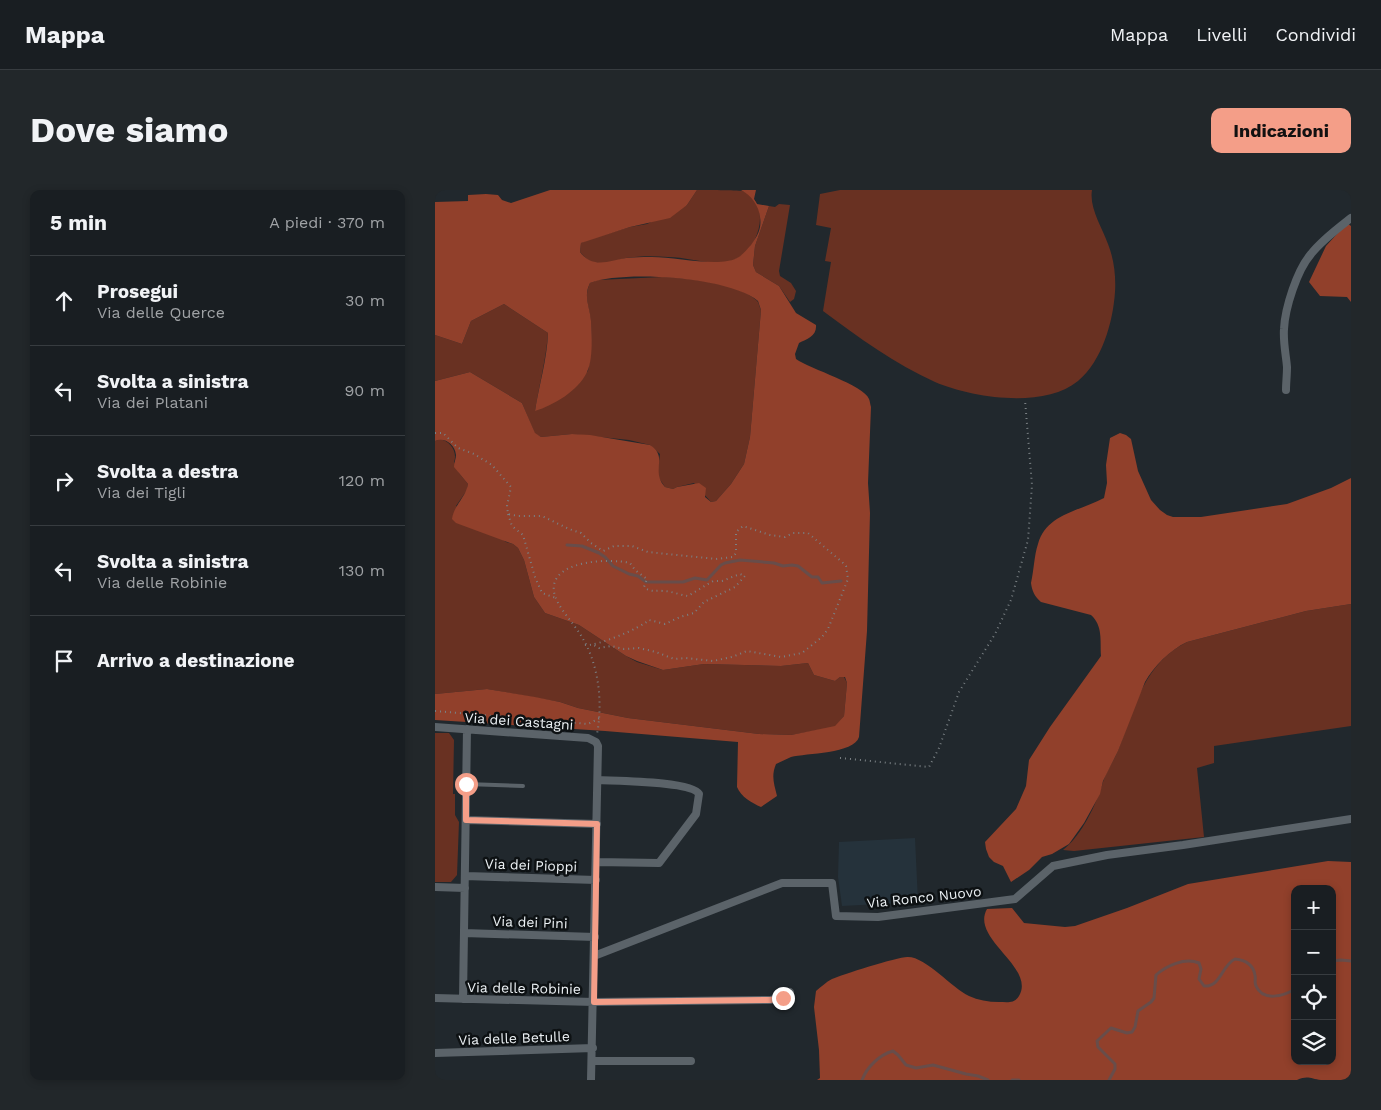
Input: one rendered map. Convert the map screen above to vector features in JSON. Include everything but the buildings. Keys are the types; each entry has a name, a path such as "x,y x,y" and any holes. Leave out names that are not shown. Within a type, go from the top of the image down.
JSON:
{"street":[{"path":"1286,390 1287,366 1284,348 1284,327 1292,294 1311,254 1351,218"},
{"name":"Via dei Castagni","path":"435,727 588,738 597,744"},
{"path":"463,999 467,729"},
{"path":"591,1080 598,780 597,744"},
{"path":"596,862 659,863 696,814 699,797 699,792 696,789 670,784 598,780"},
{"name":"Via Ronco Nuovo","path":"594,956 782,883 832,884 836,916 878,917 1015,899 1053,866 1107,855 1183,846 1223,838 1351,819"},
{"path":"466,820 597,824"},
{"name":"Via dei Pioppi","path":"465,876 596,880"},
{"path":"435,888 465,888"},
{"name":"Via dei Pini","path":"464,933 595,937"},
{"name":"Via delle Robinie","path":"435,998 594,1002 770,1000 783,998 790,992"},
{"name":"Via delle Betulle","path":"435,1053 593,1048"},
{"path":"592,1061 691,1061"}],"lane":[{"path":"466,784 523,786"}],"path":[{"path":"839,758 929,767 939,748 959,692 995,634 1011,600 1028,540 1032,485 1025,400"},
{"path":"435,433 443,433 458,448 478,456 492,465 508,482 511,487 507,506 512,526 523,535 535,578 542,593 556,598"},
{"path":"508,514 542,516 581,533 603,551 614,546 632,546 648,552 716,559 733,557 736,553 736,532 743,526 770,535 785,537 793,533 808,533 842,562 848,574 843,594 828,629 822,637 802,653 789,657 773,657 747,651 732,657 713,661 686,658 674,659 639,648 624,649 611,646 599,648 594,645"},
{"path":"585,645 594,645 629,632 649,620 665,624 694,613 704,602 735,587 745,576 741,574 721,581 713,580 688,596 663,590 652,592 646,590 644,587 647,579 635,570 630,562 618,560 591,561 560,573 554,585 556,598 582,637 585,645 596,672 599,689 600,718 597,744"},
{"path":"435,712 587,724 600,718"}],"shaded area":[{"path":"550,190 697,190 687,205 670,218 630,227 581,243 580,252 590,261 596,262 638,257 659,257 719,262 729,261 743,254 757,235 760,229 759,213 754,201 741,190 756,190 754,199 757,204 769,206 755,246 753,265 756,272 779,286 796,313 816,325 815,332 799,343 795,354 796,359 857,388 869,400 871,407 868,483 870,513 867,631 859,737 855,743 839,750 791,757 776,764 773,776 777,796 761,807 744,797 737,787 738,742 435,720 435,694 487,689 560,702 578,708 628,718 759,734 791,735 835,726 844,716 847,683 845,677 840,677 835,681 814,675 808,663 781,666 704,664 663,670 626,656 579,625 545,613 534,597 524,560 518,548 513,544 456,523 452,519 468,484 454,467 456,455 454,448 449,442 435,441 435,381 470,372 522,403 535,433 541,437 572,434 590,435 650,445 658,454 659,475 665,487 673,489 699,483 706,488 705,497 711,502 716,501 731,484 744,464 750,437 761,310 758,301 744,293 725,286 676,278 626,277 590,283 587,297 591,321 592,347 587,372 572,391 550,405 535,411 545,363 548,333 504,304 471,321 462,344 435,335 435,202 468,201 468,195 486,194 498,195 502,200 511,203"},
{"path":"697,190 743,191 752,197 758,205 760,215 756,236 751,245 736,259 711,262 657,256 626,258 597,263 587,259 580,252 581,243 587,240 647,224 687,205"},
{"path":"840,190 1092,190 1094,211 1112,256 1115,286 1114,304 1109,328 1094,363 1078,381 1064,390 1028,398 1008,398 969,393 935,382 906,367 863,340 823,311 831,262 825,261 831,228 816,225 820,194"},
{"path":"779,204 790,205 779,271 780,276 791,283 796,291 794,299 790,302 779,286 756,272 753,265 755,246 769,206 775,207"},
{"path":"1347,223 1351,226 1351,302 1347,297 1320,296 1309,282 1326,246"},
{"path":"662,277 711,282 737,289 757,301 761,310 750,437 744,464 731,484 716,501 711,502 694,483 673,489 665,487 657,475 660,454 650,445 629,440 572,434 541,437 535,434 522,403 470,372 435,381 435,335 462,344 471,321 504,304 548,333 535,411 588,371 591,353 591,322 587,293 590,283 598,280"},
{"path":"1120,433 1131,439 1138,471 1151,500 1160,510 1173,517 1201,517 1287,504 1331,488 1351,478 1351,604 1306,611 1187,642 1169,654 1158,664 1145,682 1118,751 1103,781 1100,794 1084,823 1069,844 1052,854 1042,857 1029,870 1011,882 1003,866 994,862 989,857 985,842 1016,809 1026,786 1029,760 1050,727 1101,656 1099,629 1091,615 1041,602 1035,596 1031,583 1037,549 1042,534 1048,526 1065,515 1104,498 1110,438"},
{"path":"440,439 447,442 454,451 454,462 459,473 468,484 467,490 456,506 506,542 518,548 524,560 534,597 545,613 579,625 637,662 663,670 704,664 781,666 808,663 814,675 835,681 840,677 844,677 847,683 844,716 835,727 791,735 759,734 628,718 578,708 560,702 487,689 435,694 435,441"},
{"path":"1351,604 1351,726 1214,746 1214,763 1197,768 1204,837 1074,851 1063,850 1082,828 1092,810 1143,688 1160,662 1172,651 1187,642 1306,611"},
{"path":"435,733 449,733 454,740 453,794 455,794 455,815 459,822 457,875 451,882 435,882"},
{"path":"915,838 918,902 842,906 838,877 839,842"},
{"path":"1328,861 1351,862 1351,1080 1307,1078 1297,1080 817,1080 820,1078 814,1007 816,991 832,979 883,962 908,957 915,958 931,967 969,996 987,1001 1013,1001 1019,996 1022,985 1019,974 987,931 984,920 987,909 1012,908 1024,923 1065,927 1075,926 1188,884"}],"waterway":[{"path":"567,545 582,546 599,553 613,566 638,576 646,582 683,582 695,578 707,580 721,565 740,560 774,563 783,566 798,566 812,577 818,577 822,583 841,581"},
{"path":"1109,1080 1115,1069 1115,1064 1098,1047 1097,1041 1111,1028 1127,1033 1132,1032 1135,1027 1138,1011 1154,998 1156,975 1165,968 1188,961 1199,963 1201,969 1199,979 1204,986 1218,980 1230,962 1235,959 1248,963 1255,975 1256,986 1263,994 1274,996 1291,991"},
{"path":"1336,961 1351,961"},
{"path":"862,1080 874,1062 883,1055 893,1051 906,1065 916,1068 933,1065 988,1080"},
{"path":"1012,1080 1019,1080"}],"route":[{"path":"466,784 466,820 597,824 594,1002 770,1000 783,998"}]}
